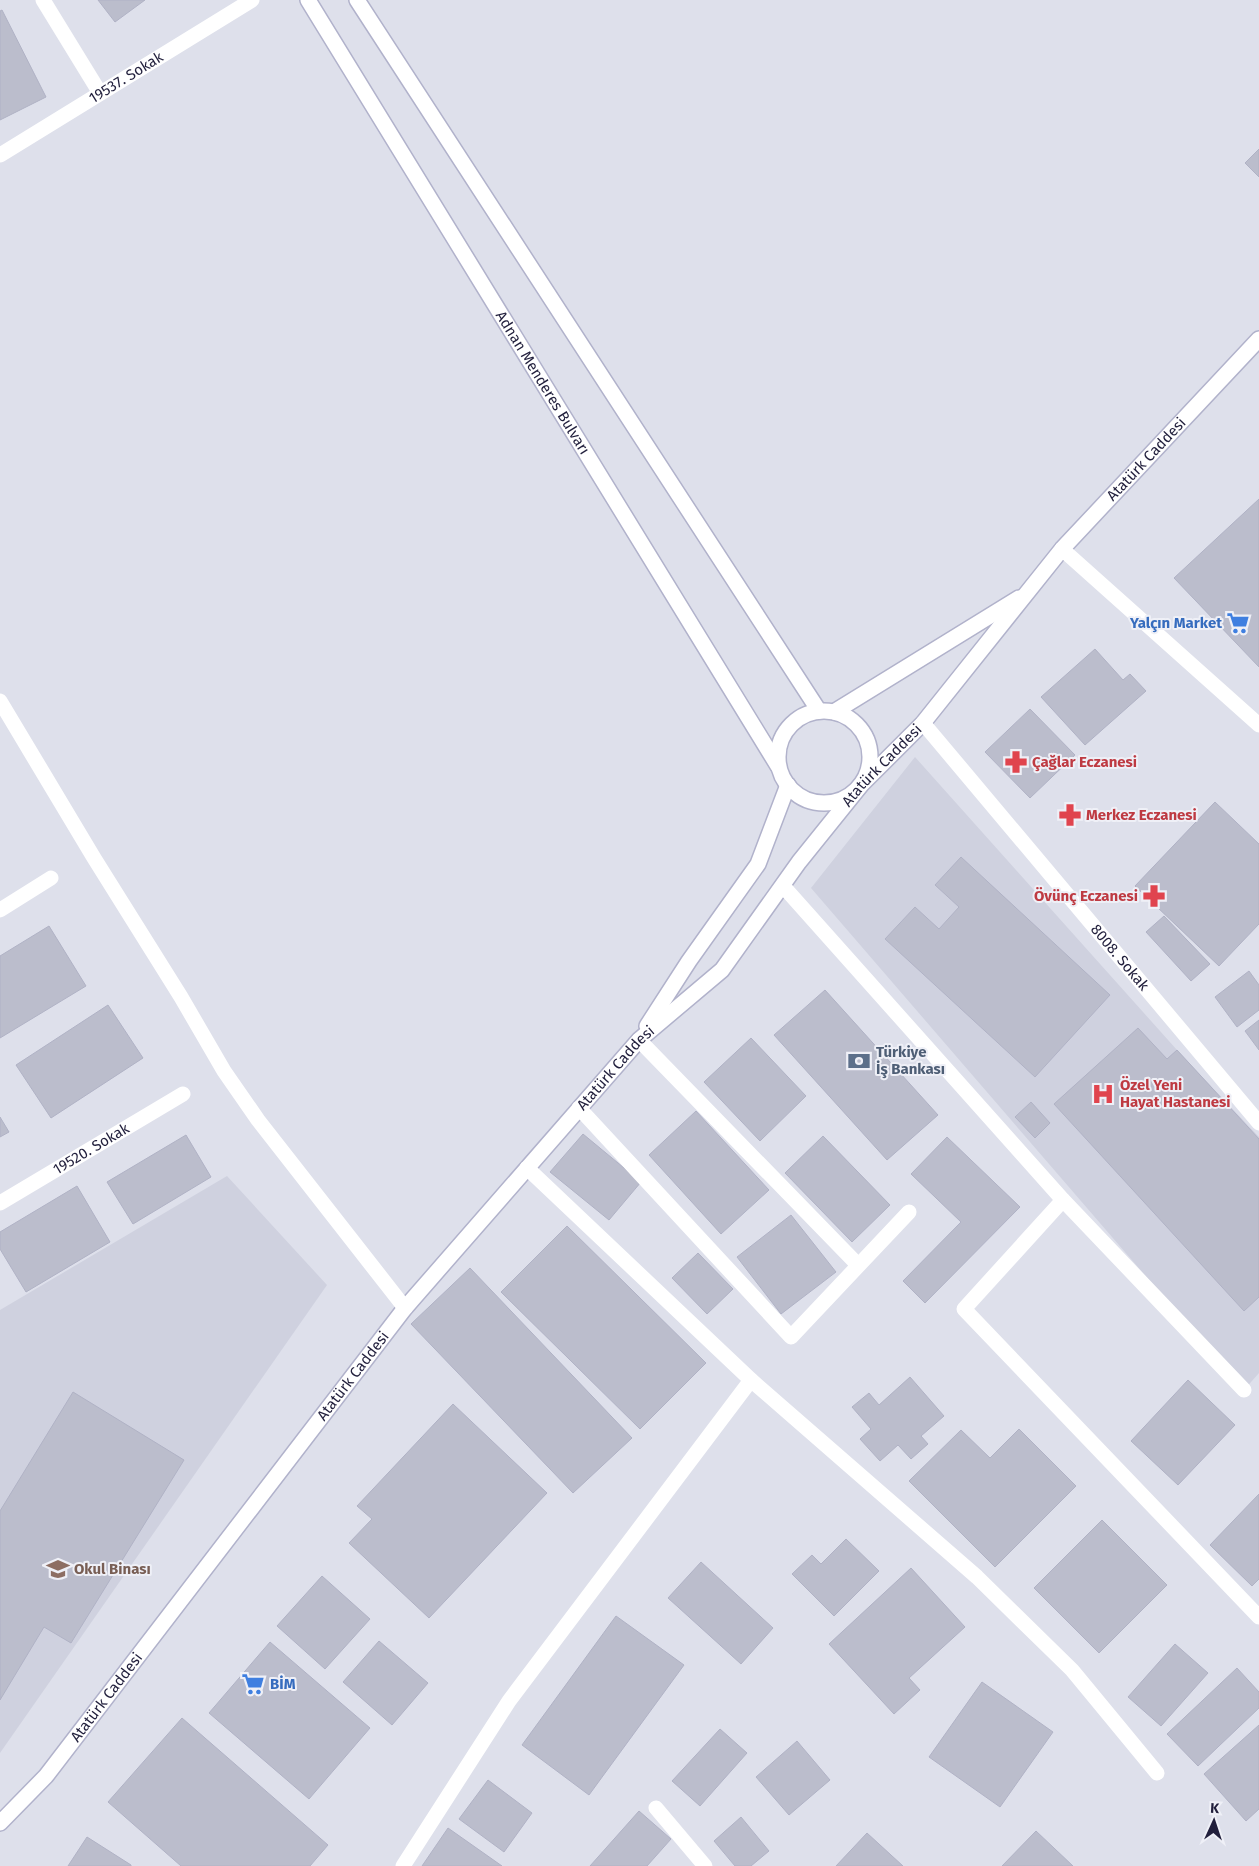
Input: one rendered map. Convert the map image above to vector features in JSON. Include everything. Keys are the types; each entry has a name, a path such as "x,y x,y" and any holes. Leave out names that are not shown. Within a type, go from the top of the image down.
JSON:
{"street":[{"path":"44,0 100,93"},
{"name":"19537. Sokak","path":"0,155 252,0"},
{"name":"Adnan Menderes Bulvarı","path":"308,0 778,766"},
{"path":"356,0 819,711"},
{"name":"Atatürk Caddesi","path":"0,1823 46,1776 405,1308 639,1040 722,970 799,862 861,785 923,723 1062,549 1259,339"},
{"path":"1062,549 1259,725"},
{"path":"834,712 1028,592"},
{"path":"0,701 99,866 181,997 224,1071 258,1120 405,1308"},
{"path":"819,711 834,712 848,718 860,728 867,741 870,756 868,771 861,785 850,796 836,802 821,803 806,800 793,792 783,780 778,766 778,750 782,736 792,724 804,715 819,711"},
{"name":"8008. Sokak","path":"923,723 1259,1123"},
{"path":"788,785 758,864 689,961 639,1040 858,1265"},
{"path":"0,910 51,878"},
{"path":"783,886 1063,1200 1244,1390"},
{"name":"19520. Sokak","path":"0,1203 183,1094"},
{"path":"579,1108 792,1337 909,1212"},
{"path":"527,1168 752,1380 977,1577 1072,1670 1157,1773"},
{"path":"1063,1200 964,1309 1259,1617"},
{"path":"403,1866 509,1701 752,1380"},
{"path":"656,1808 705,1866"}],"shaded area":[{"name":"Özel Yeni Hayat Hastanesi","path":"915,757 1177,1050 1259,1137 1259,1373 1244,1390 811,888"},
{"path":"227,1176 327,1285 0,1753 0,1310"}],"building":[{"path":"98,0 145,0 115,22"},
{"path":"2,10 46,97 0,120 0,11"},
{"path":"1259,149 1259,177 1245,163"},
{"name":"Yalçın Market","path":"1259,499 1259,667 1174,578"},
{"path":"1095,649 1123,680 1130,674 1146,691 1085,745 1041,697"},
{"path":"1030,709 1075,755 1030,798 985,752"},
{"path":"1215,802 1259,844 1259,924 1219,966 1135,886"},
{"path":"961,857 1110,995 1035,1077 885,939 915,907 939,929 959,907 935,885"},
{"path":"1164,916 1210,964 1191,981 1146,932"},
{"path":"49,926 86,986 0,1038 0,956"},
{"path":"1249,971 1259,985 1259,1010 1237,1027 1215,997"},
{"path":"825,990 938,1115 887,1160 774,1035"},
{"path":"108,1005 143,1058 51,1118 16,1065"},
{"path":"1259,1020 1259,1050 1245,1031"},
{"path":"1138,1028 1167,1059 1177,1050 1259,1139 1259,1297 1244,1311 1054,1104"},
{"path":"751,1038 806,1096 760,1141 704,1082"},
{"path":"1031,1102 1050,1123 1035,1138 1015,1117"},
{"path":"696,1111 769,1190 721,1234 649,1155"},
{"path":"0,1117 9,1132 0,1137"},
{"path":"583,1134 641,1182 609,1220 550,1172"},
{"path":"186,1135 211,1177 133,1224 107,1182"},
{"path":"823,1136 890,1205 852,1242 785,1173"},
{"path":"947,1137 1020,1207 925,1303 903,1281 961,1222 911,1174"},
{"path":"77,1186 110,1242 26,1292 0,1249 0,1232"},
{"path":"791,1215 836,1272 781,1314 737,1257"},
{"path":"567,1226 706,1363 640,1429 501,1292"},
{"path":"698,1253 733,1289 707,1314 672,1278"},
{"path":"470,1268 632,1438 573,1493 411,1324"},
{"path":"910,1377 944,1416 921,1436 928,1444 911,1459 898,1445 880,1461 860,1439 871,1429 852,1407 869,1393 879,1405"},
{"path":"1188,1380 1235,1425 1178,1485 1131,1441"},
{"name":"Okul Binası","path":"73,1392 184,1460 71,1643 44,1627 0,1700 0,1511"},
{"path":"453,1404 547,1493 429,1618 349,1543 372,1519 357,1506"},
{"path":"1019,1429 1076,1486 995,1567 909,1481 961,1430 990,1458"},
{"path":"1259,1494 1259,1579 1252,1586 1210,1545"},
{"path":"1102,1520 1167,1585 1099,1653 1034,1588"},
{"path":"846,1539 879,1571 834,1616 792,1574 812,1555 821,1564"},
{"path":"701,1562 773,1628 741,1664 668,1598"},
{"path":"911,1568 965,1627 909,1678 920,1690 894,1714 829,1644"},
{"path":"322,1576 370,1619 325,1669 277,1626"},
{"path":"616,1616 684,1665 589,1795 522,1745"},
{"path":"379,1641 428,1683 392,1725 343,1682"},
{"path":"270,1642 370,1728 309,1799 209,1713"},
{"path":"1175,1644 1208,1673 1161,1726 1128,1697"},
{"path":"1237,1668 1259,1692 1259,1708 1198,1766 1167,1734"},
{"path":"982,1682 1053,1732 1000,1807 929,1757"},
{"path":"182,1718 328,1845 310,1866 181,1866 108,1802"},
{"path":"1259,1725 1259,1809 1246,1821 1204,1774"},
{"path":"720,1729 747,1753 700,1806 672,1781"},
{"path":"797,1741 830,1780 789,1815 756,1777"},
{"path":"488,1780 532,1813 504,1852 459,1819"},
{"path":"639,1811 671,1839 647,1866 590,1866"},
{"path":"741,1817 769,1851 751,1866 735,1866 714,1841"},
{"path":"448,1828 502,1866 422,1866"},
{"path":"1036,1831 1073,1866 1002,1866"},
{"path":"867,1833 903,1866 836,1866"},
{"path":"87,1837 131,1865 131,1866 68,1866"}],"place":[{"name":"Yalçın Market","path":"1238,623"},
{"name":"Çağlar Eczanesi","path":"1016,762"},
{"name":"Merkez Eczanesi","path":"1070,815"},
{"name":"Övünç Eczanesi","path":"1154,896"},
{"name":"Türkiye İş Bankası","path":"859,1061"},
{"name":"Özel Yeni Hayat Hastanesi","path":"1103,1094"},
{"name":"Okul Binası","path":"58,1569"},
{"name":"BİM","path":"253,1684"}]}
